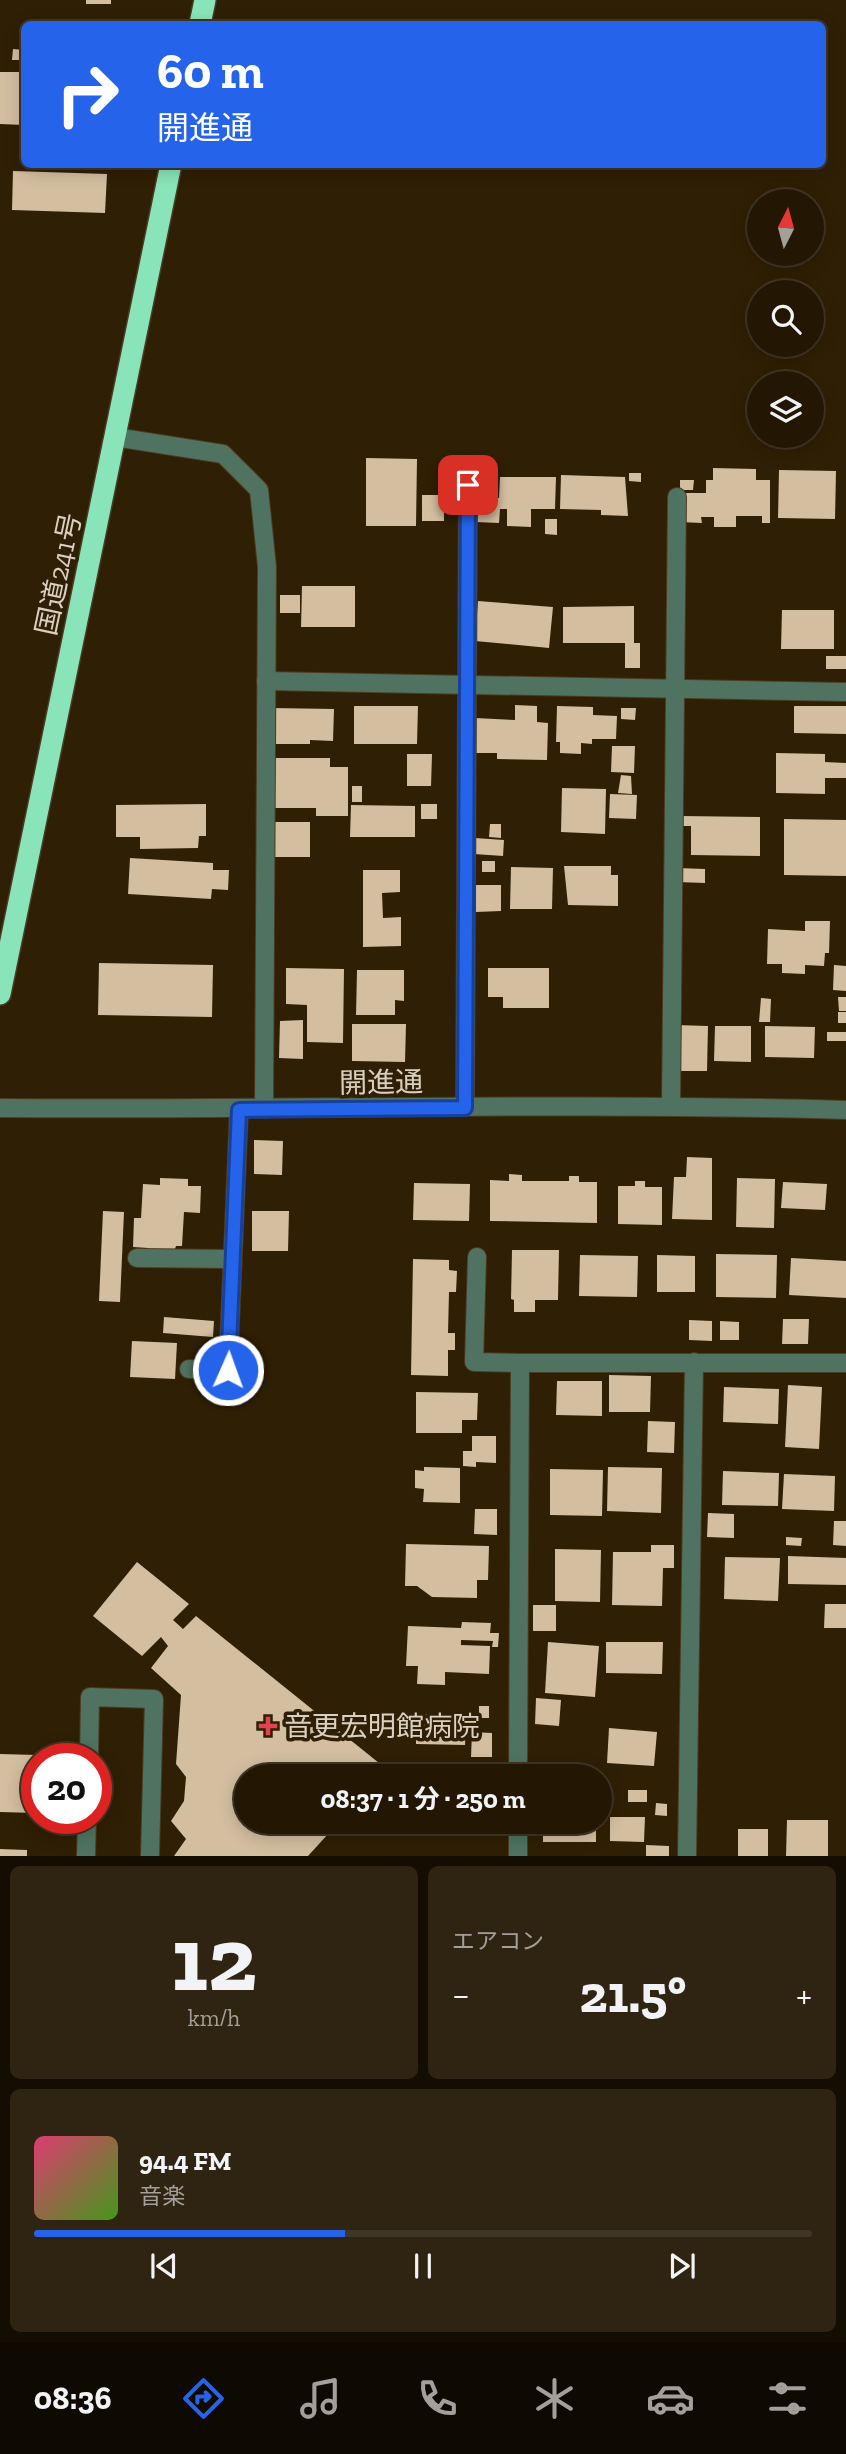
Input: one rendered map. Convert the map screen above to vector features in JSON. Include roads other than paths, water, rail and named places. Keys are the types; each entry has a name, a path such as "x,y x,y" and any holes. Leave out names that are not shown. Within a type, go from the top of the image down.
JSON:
{"highway":[{"path":"201,21 205,0"},
{"name":"国道241号","path":"0,994 170,168"}],"street":[{"path":"115,436 223,454 259,490 267,567 264,1109"},
{"path":"465,1108 468,485"},
{"path":"671,1105 677,497"},
{"path":"266,681 846,692"},
{"name":"開進通","path":"0,1108 239,1110 671,1105 846,1110"},
{"path":"189,1370 228,1370 239,1110"},
{"path":"477,1257 474,1362 846,1363"},
{"path":"137,1258 232,1259"},
{"path":"687,1856 694,1362"},
{"path":"519,1764 520,1363"},
{"path":"89,1743 90,1697 154,1699 150,1856"},
{"path":"86,1856 87,1834"},
{"path":"518,1834 518,1856"}],"place":[{"name":"音更宏明館病院","path":"268,1726"}]}
